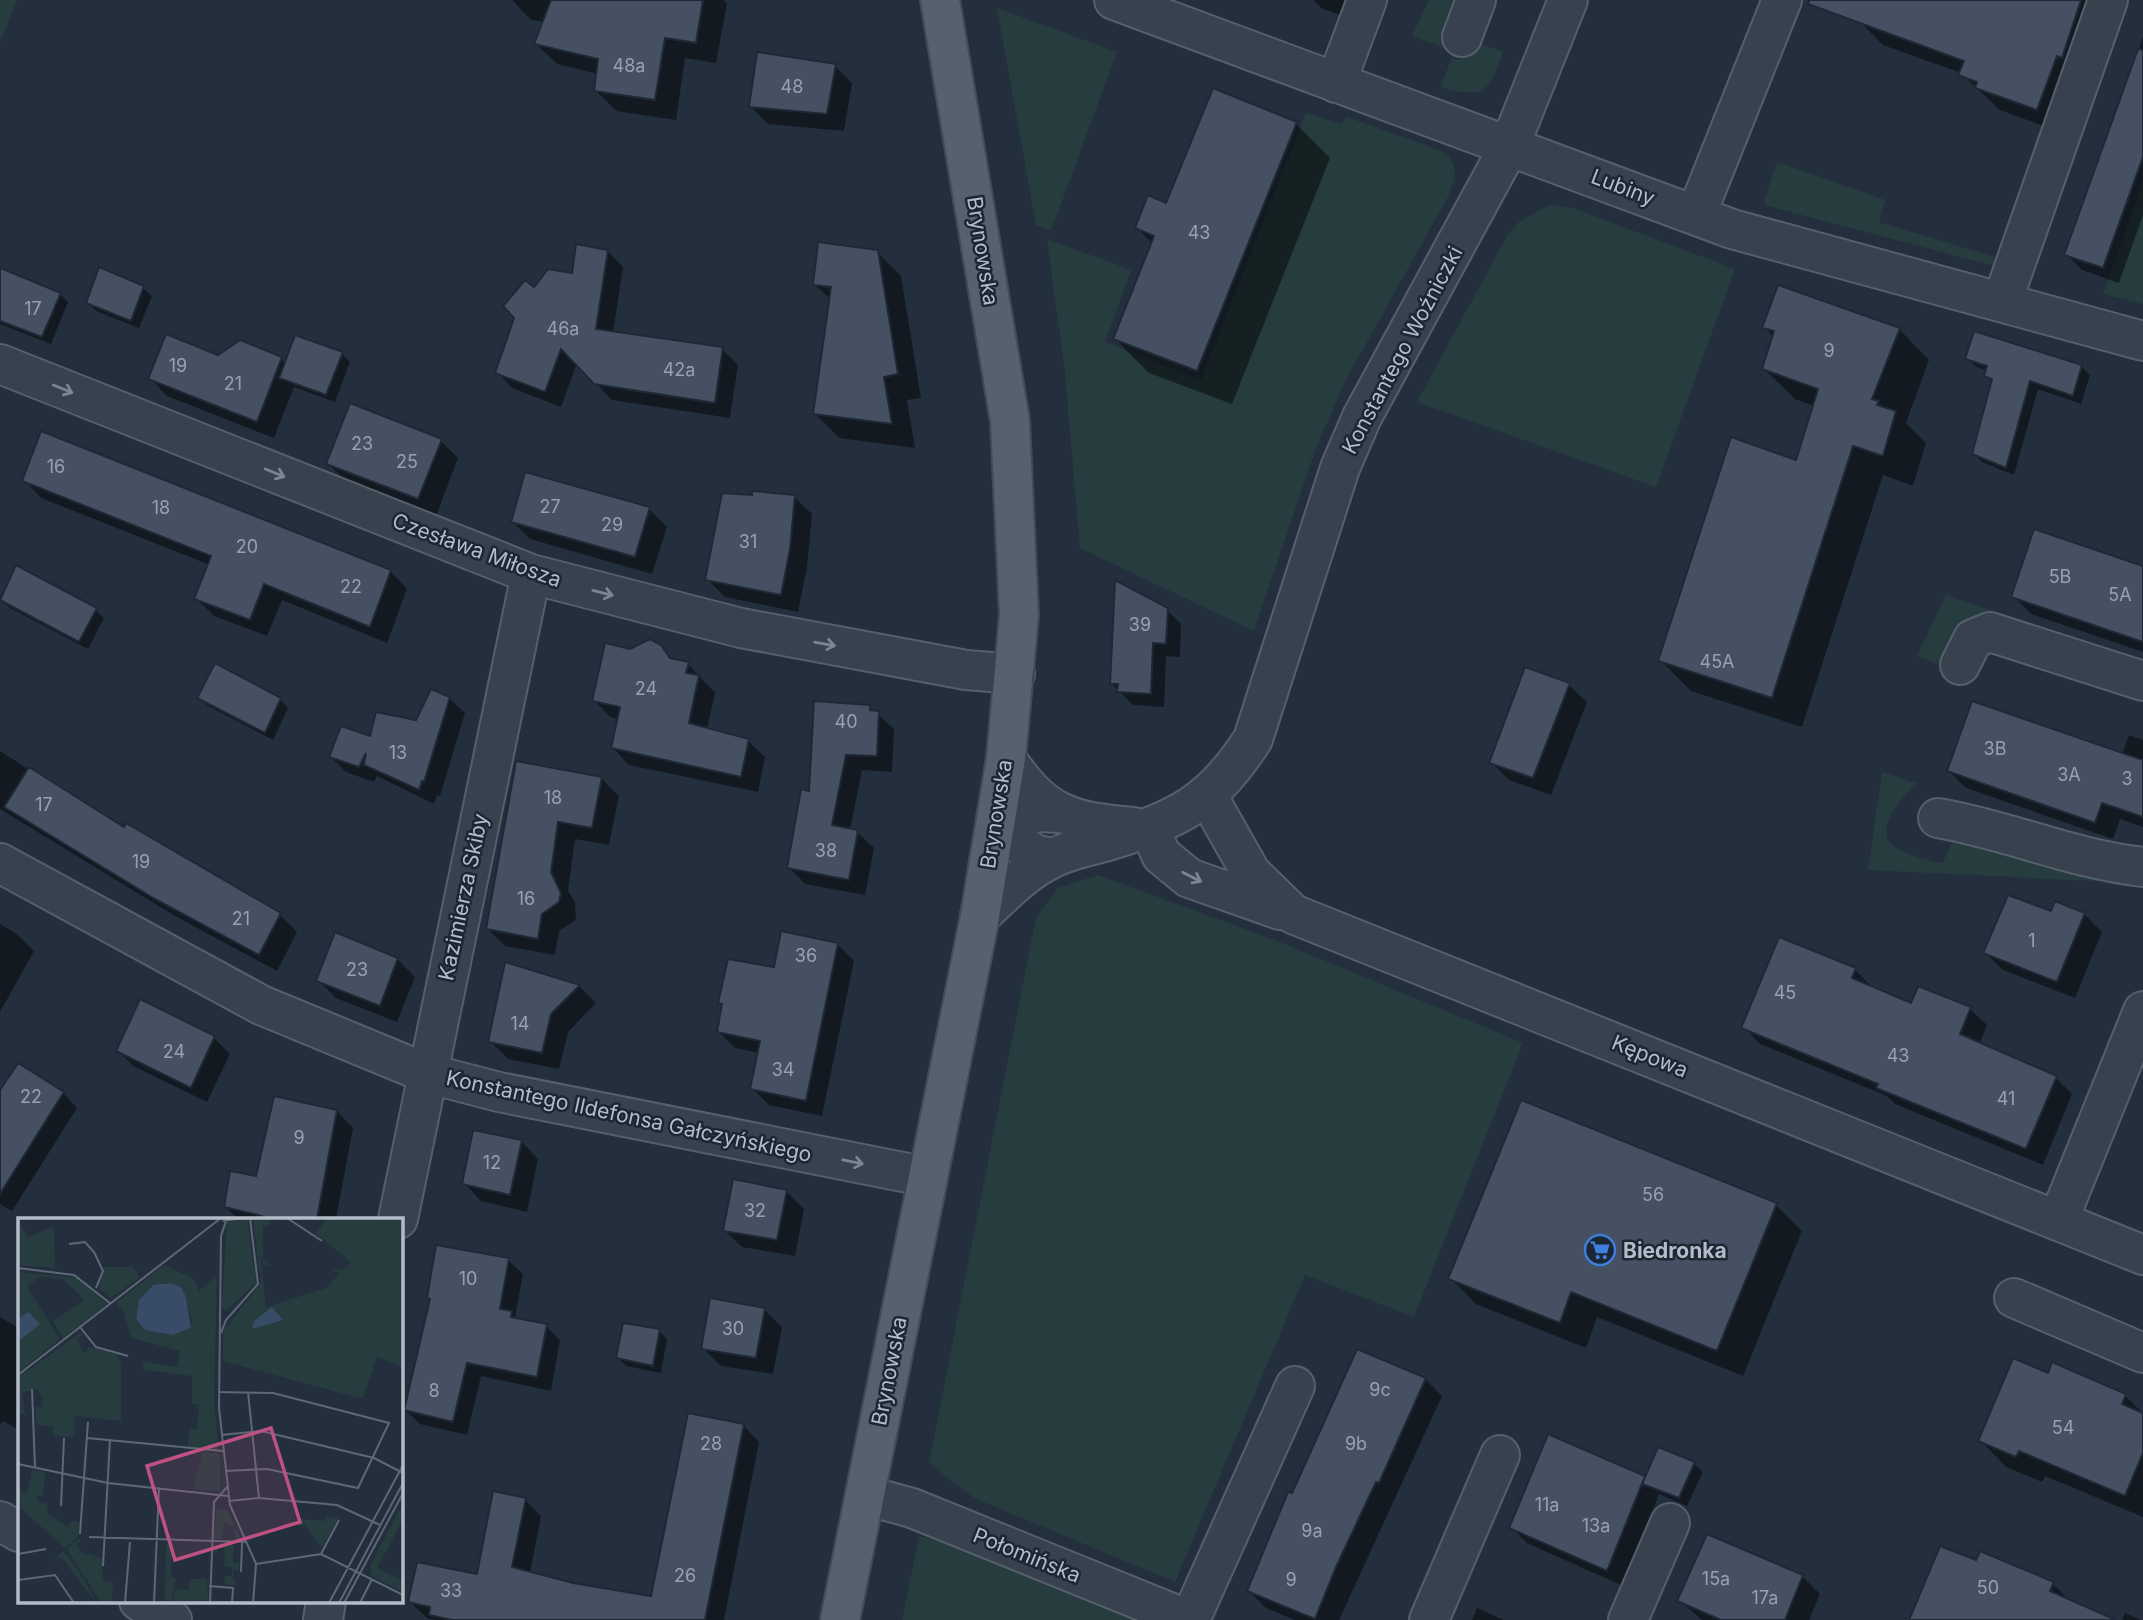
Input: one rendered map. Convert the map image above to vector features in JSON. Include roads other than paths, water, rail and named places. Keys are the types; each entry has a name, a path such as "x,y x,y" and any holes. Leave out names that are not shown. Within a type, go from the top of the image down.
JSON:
{"main road":[{"name":"Brynowska","path":"840,1620 980,916 1006,758 1019,615 1010,421 940,0"}],"street":[{"name":"Lubiny","path":"1114,0 1732,229 2143,341"},
{"path":"1336,82 1367,0"},
{"path":"1462,37 1476,0"},
{"name":"Konstantego Woźniczki","path":"980,916 1015,883 1052,858 1150,828 1178,816 1207,795 1233,769 1253,739 1340,468 1362,417 1510,145 1568,0"},
{"path":"1696,215 1782,0"},
{"path":"2002,302 2108,0"},
{"name":"Czesława Miłosza","path":"0,364 531,574 741,628 966,670 1015,674"},
{"name":"Kazimierza Skiby","path":"398,1218 531,574"},
{"path":"1960,665 1973,639 1990,632 2143,681"},
{"name":"Konstantego Woźniczki","path":"1006,758 1024,786 1058,813"},
{"name":"Kępowa","path":"1207,795 1251,873 1293,914 2143,1255"},
{"name":"Konstantego Woźniczki","path":"995,826 1039,812 1058,813 1089,824 1150,828"},
{"path":"1938,818 1972,824 2076,856 2143,867"},
{"path":"995,826 1034,854 1052,858"},
{"path":"1150,828 1161,855 1189,878 1293,914"},
{"name":"Konstantego Ildefonsa Gałczyńskiego","path":"0,863 261,1005 426,1073 499,1092 928,1177"},
{"path":"2058,1221 2143,1011"},
{"path":"2014,1298 2143,1353"},
{"name":"Połomińska","path":"864,1495 912,1508 1189,1620 1295,1386"},
{"path":"1429,1620 1500,1455"},
{"path":"0,1521 18,1531"},
{"path":"1628,1620 1670,1523"},
{"path":"141,1602 172,1620"},
{"path":"323,1620 326,1602"}],"place":[{"name":"Biedronka","path":"1600,1250"}]}
